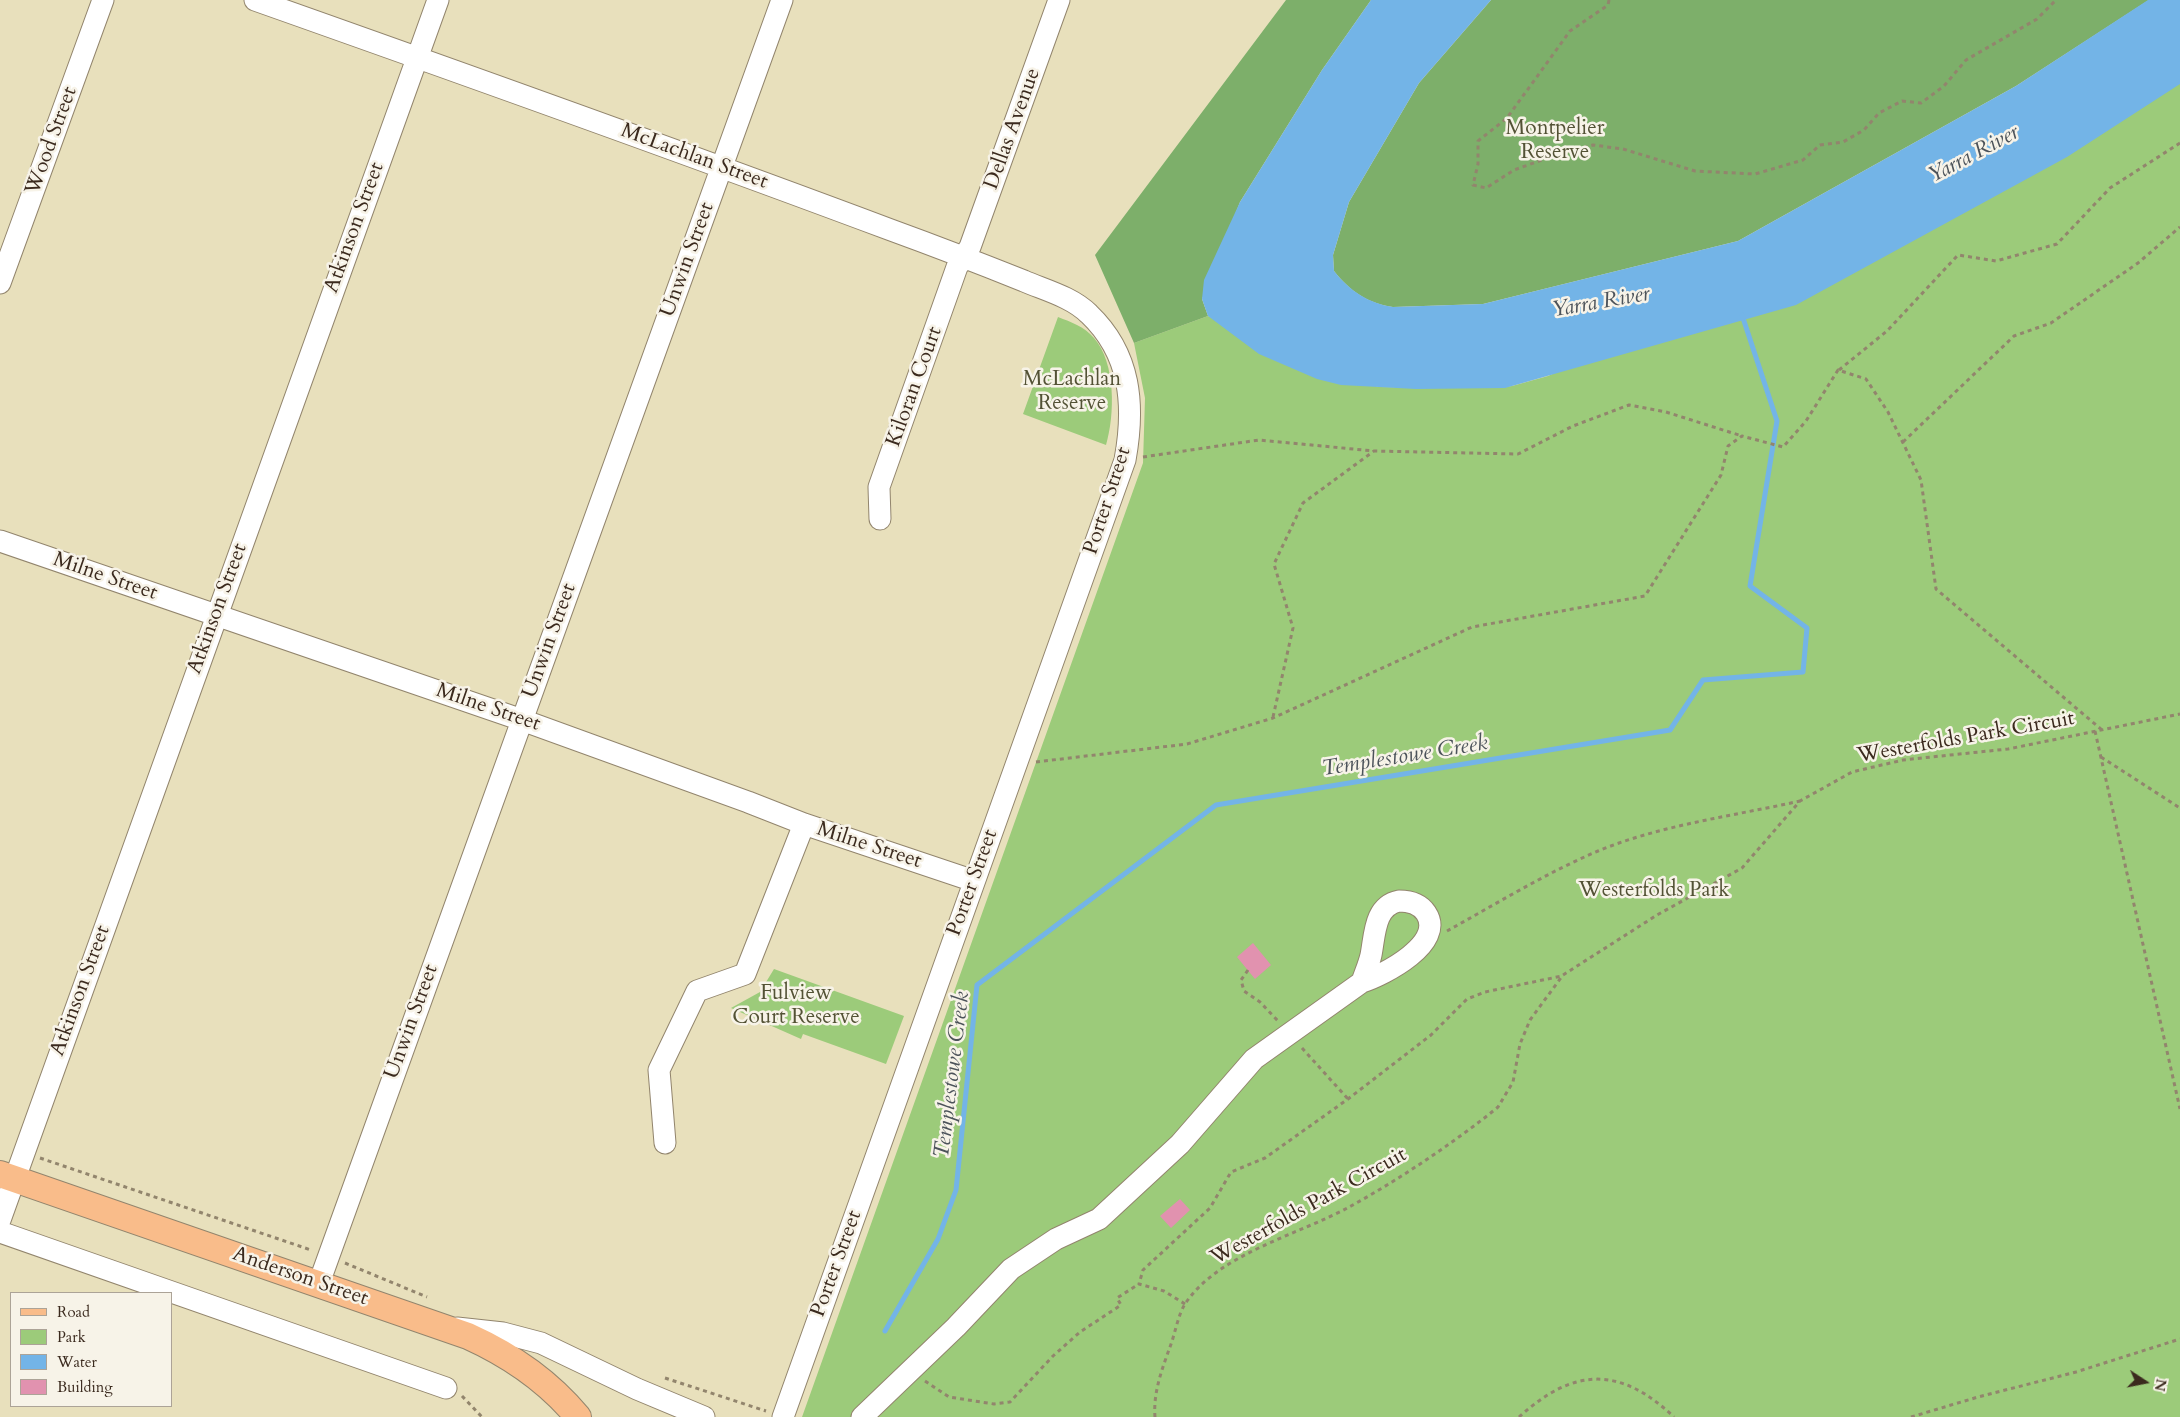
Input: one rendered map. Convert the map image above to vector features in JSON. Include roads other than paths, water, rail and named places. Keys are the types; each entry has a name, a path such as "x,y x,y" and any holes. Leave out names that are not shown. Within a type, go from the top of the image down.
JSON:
{"main road":[{"name":"Anderson Street","path":"7,1176 446,1327 486,1344 531,1373 558,1395 578,1417"}],"street":[{"name":"Wood Street","path":"0,283 103,0"},
{"name":"McLachlan Street","path":"255,0 722,166 964,257 1063,297 1087,311 1103,327 1115,345"},
{"name":"Atkinson Street","path":"0,1220 7,1176 23,1152 438,0"},
{"name":"Unwin Street","path":"319,1283 782,0"},
{"name":"Dellas Avenue","path":"964,257 970,247 1059,0"},
{"name":"Kiloran Court","path":"880,519 879,486 954,276 964,257"},
{"name":"Porter Street","path":"783,1417 1125,460 1130,427 1131,402 1124,365 1115,345"},
{"name":"Milne Street","path":"0,540 522,720 804,824 974,881"},
{"path":"666,1143 659,1070 697,991 745,974 804,824"},
{"path":"862,1417 912,1370 1011,1269 1056,1238 1099,1219 1180,1144 1254,1059 1362,982 1393,969 1418,947 1430,926 1426,913 1420,906 1400,901 1392,903 1384,910 1377,920 1370,957 1362,982"},
{"path":"0,1232 172,1292"},
{"path":"172,1292 446,1388"},
{"path":"446,1327 503,1333 541,1343 637,1389 704,1417"}],"water":[{"name":"Yarra River","path":"1371,0 1491,0 1419,83 1349,202 1333,255 1334,271 1360,295 1393,307 1483,304 1738,241 2016,86 2148,0 2180,0 2180,84 2067,157 1796,305 1505,388 1416,389 1341,385 1317,379 1259,354 1208,316 1202,299 1204,280 1240,202 1322,70"}],"waterway":[{"name":"Templestowe Creek","path":"885,1331 938,1239 956,1190 977,985 1216,805 1670,730 1703,680 1803,672 1807,628 1750,586 1777,421 1742,315"}],"park label":[{"name":"Montpelier Reserve","path":"1555,141"},
{"name":"McLachlan Reserve","path":"1072,392"},
{"name":"Westerfolds Park","path":"1654,891"},
{"name":"Fulview Court Reserve","path":"796,1006"}]}
